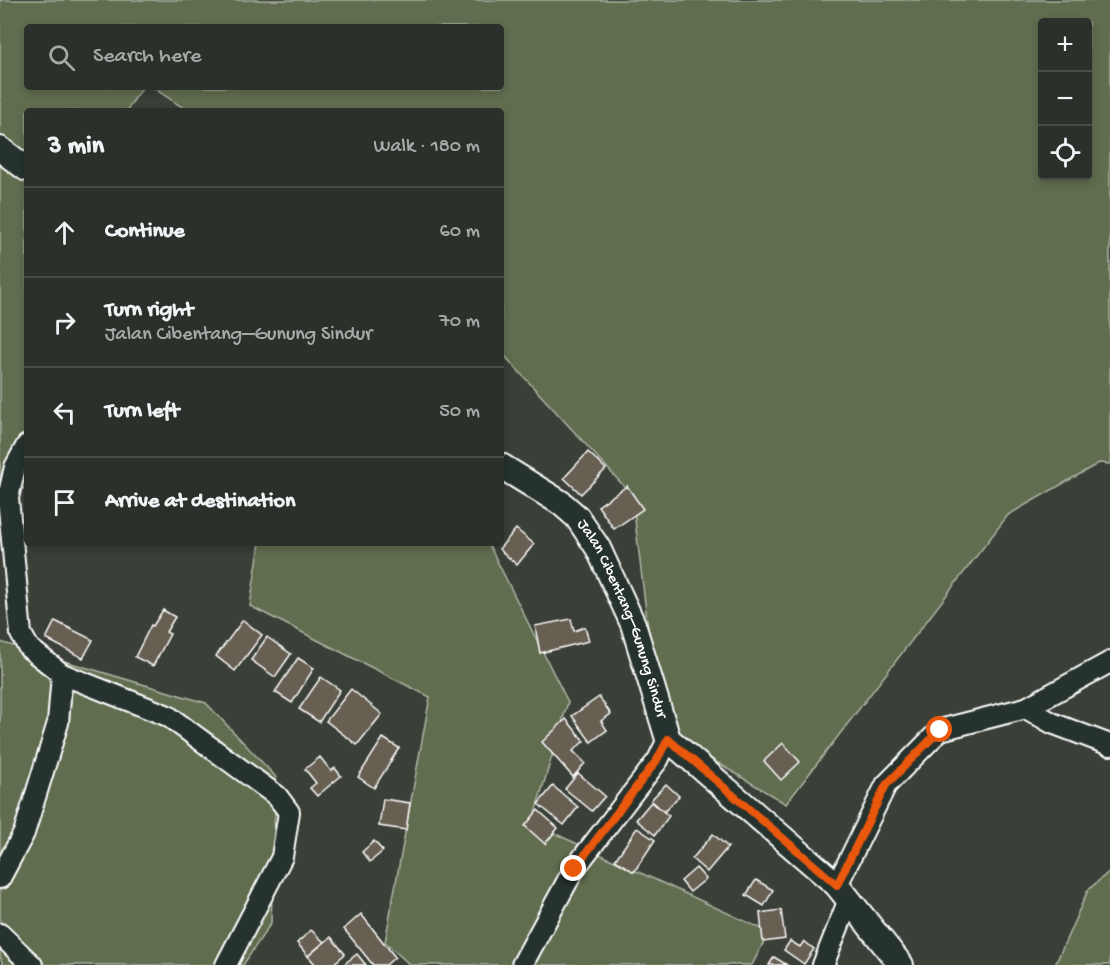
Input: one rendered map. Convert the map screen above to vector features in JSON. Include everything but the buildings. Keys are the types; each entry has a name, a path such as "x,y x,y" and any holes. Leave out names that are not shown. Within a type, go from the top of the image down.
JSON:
{"street":[{"path":"0,149 24,167"},
{"path":"24,451 15,468 8,498 21,634 29,648 62,674 168,716 277,796 290,812 282,857 226,965"},
{"name":"Jalan Cibentang–Gunung Sindur","path":"504,468 561,503 577,517 598,548 633,624 668,739 842,893 901,965"},
{"path":"823,965 842,893 886,785 940,730 1026,708 1110,662"},
{"path":"0,878 24,833 58,723 62,674"},
{"path":"1026,708 1052,723 1110,745"},
{"path":"522,965 574,869 657,760 668,739"},
{"path":"0,934 33,965"}],"green space":[{"path":"0,0 1110,0 1110,464 1099,463 1008,515 786,804 660,728 632,495 504,355 504,108 184,108 156,90 504,90 504,24 24,24 24,90 141,90 128,108 24,108 24,489 0,487"},
{"path":"260,546 490,546 568,702 532,823 769,932 752,965 410,965 385,942 430,697 250,606"},
{"path":"0,642 206,703 276,777 271,923 243,965 3,965 0,956"},
{"path":"1110,871 1110,965 1055,965 1088,890"}],"route":[{"path":"574,869 657,760 668,739 837,885 886,785 940,730"}]}
